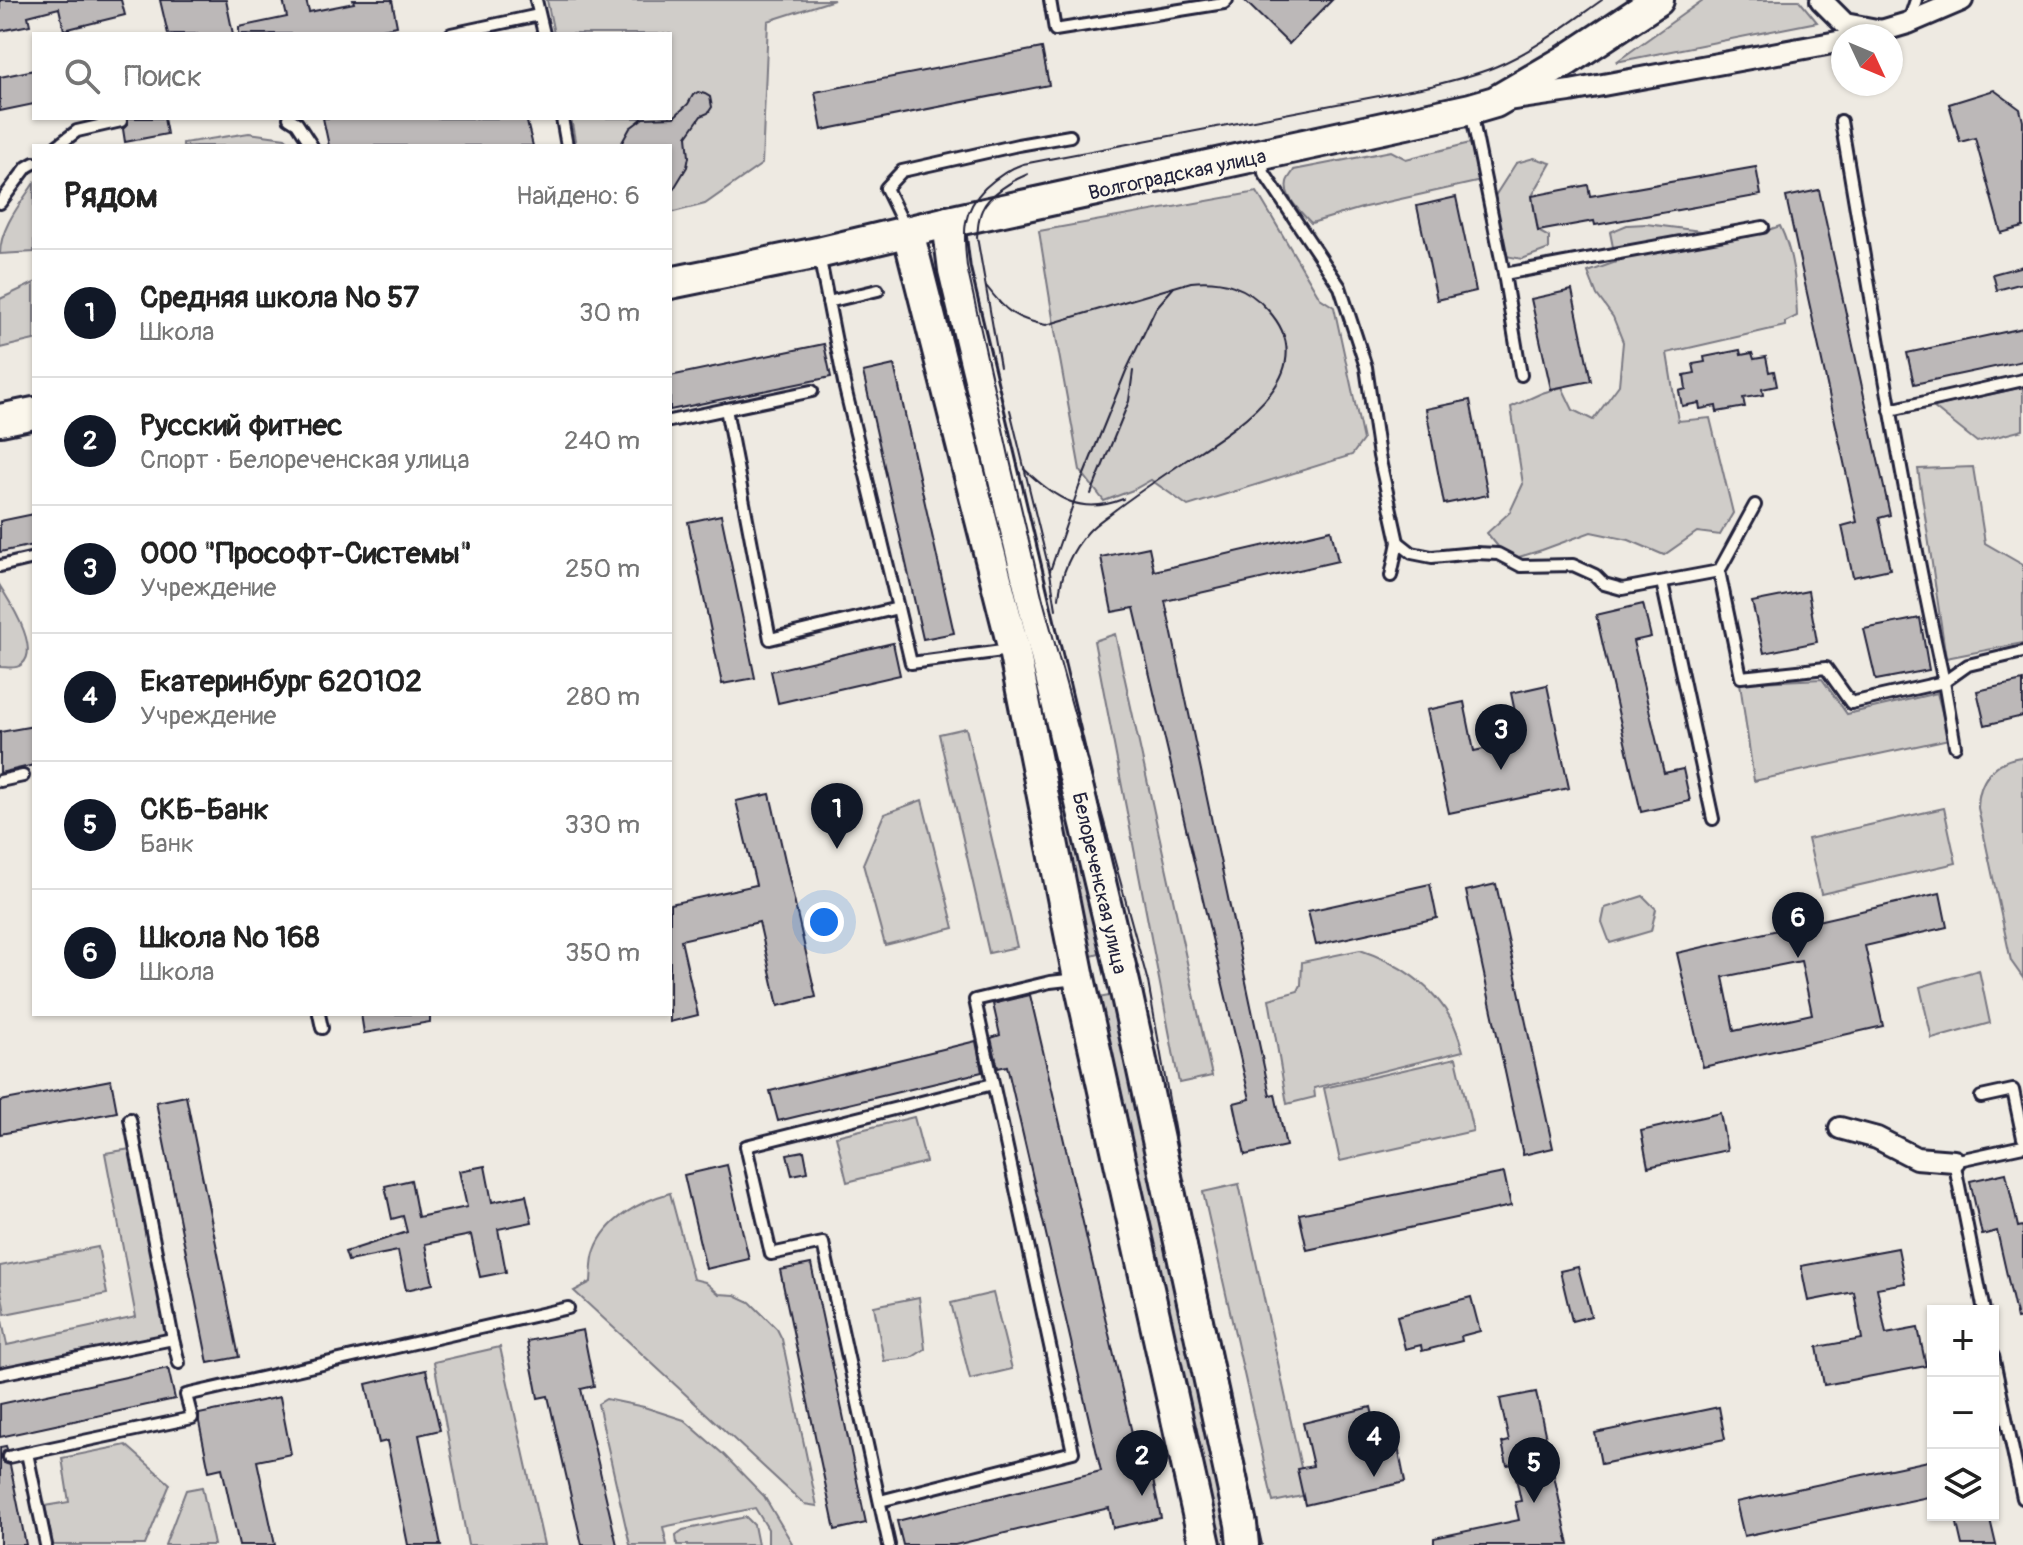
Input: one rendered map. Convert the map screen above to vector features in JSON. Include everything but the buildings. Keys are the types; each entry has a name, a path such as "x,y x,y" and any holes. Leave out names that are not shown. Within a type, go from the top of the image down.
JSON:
{"street":[{"name":"Волгоградская улица","path":"672,283 1483,106 1567,60 1658,0"},
{"path":"1821,0 1845,24"},
{"path":"1903,25 1962,0"},
{"path":"1483,106 1831,43"},
{"name":"Белореченская улица","path":"948,222 954,270 1125,987 1243,1545"},
{"name":"Белореченская улица","path":"908,232 1014,650 1079,978 1200,1544"},
{"path":"0,420 32,413"},
{"path":"1840,1128 1877,1138 1916,1158 1954,1161"}],"lane":[{"path":"536,0 543,32"},
{"path":"1050,0 1055,30 1224,3 1227,0"},
{"path":"1908,23 1916,0"},
{"path":"460,32 539,15"},
{"path":"1483,106 1504,274 1521,375"},
{"path":"292,120 311,144"},
{"path":"562,120 567,144"},
{"path":"60,144 77,131 121,121"},
{"path":"1841,121 1890,410 1955,746"},
{"path":"908,232 886,188 902,171 1070,136"},
{"path":"1262,156 1264,173 1340,287 1366,367 1379,456 1398,542 1391,576"},
{"path":"0,203 32,164"},
{"path":"1504,274 1763,227"},
{"path":"818,253 845,388 911,663 1014,650"},
{"path":"828,302 878,290"},
{"path":"1890,410 2023,380"},
{"path":"672,421 812,391"},
{"path":"726,409 770,639 898,608"},
{"path":"1755,505 1719,571 1741,677 1826,668 1851,703 1944,682 1968,665 2023,652"},
{"path":"1398,542 1412,553 1432,557 1498,554 1521,566 1573,565 1595,575 1604,584 1622,589 1719,571"},
{"path":"0,566 32,558"},
{"path":"1662,582 1713,819"},
{"path":"0,781 23,776"},
{"path":"880,1501 1073,1452 975,1000 1079,978"},
{"path":"319,1016 322,1028"},
{"path":"889,1545 823,1243 771,1254 746,1146 993,1084"},
{"path":"1981,1097 2013,1090 2023,1138"},
{"path":"130,1119 179,1363"},
{"path":"1983,1305 1954,1161 2023,1146"},
{"path":"9,1457 192,1418 186,1395 568,1308"},
{"path":"0,1374 173,1339"},
{"path":"1997,1377 2023,1498"},
{"path":"27,1453 46,1545"}],"shaded area":[{"path":"547,0 834,0 768,21 762,164 705,204 672,212 672,144 576,144 571,120 672,120 672,32 554,32"},
{"path":"1703,0 1799,0 1817,22 1616,62"},
{"path":"249,133 285,138 292,144 183,144"},
{"path":"1470,143 1481,181 1365,207 1311,223 1288,193 1287,182 1294,170 1391,151 1406,159"},
{"path":"1534,158 1551,163 1532,196 1538,231 1549,237 1549,249 1522,259 1506,256 1493,199 1516,163"},
{"path":"32,186 32,252 0,254 3,235"},
{"path":"1257,192 1320,298 1334,307 1363,440 1352,455 1188,506 1151,480 1104,501 1080,470 1039,231"},
{"path":"1646,224 1748,237 1780,226 1788,248 1795,281 1797,316 1785,322 1785,326 1667,353 1678,421 1710,418 1733,513 1720,535 1697,532 1664,555 1629,540 1591,532 1509,560 1487,533 1510,512 1523,484 1511,407 1562,387 1573,410 1593,420 1619,385 1623,342 1588,272 1616,262 1610,232 1627,225"},
{"path":"943,282 1103,953 1088,957 936,284"},
{"path":"32,284 32,340 0,348 0,299"},
{"path":"2023,387 2023,430 1977,442 1933,407"},
{"path":"1973,467 1985,543 2023,565 2023,643 1946,658 1918,469"},
{"path":"0,586 17,614 26,639 26,659 15,667 0,667"},
{"path":"1115,634 1212,1076 1179,1083 1094,641"},
{"path":"1822,679 1847,714 1937,693 1949,739 1754,781 1740,683"},
{"path":"966,728 1017,947 989,953 939,734"},
{"path":"2023,757 2023,978 2011,961 1978,808 1981,788 1990,773 2004,762"},
{"path":"922,800 954,928 885,945 863,864 884,814"},
{"path":"1944,808 1956,863 1821,894 1808,839"},
{"path":"1643,896 1656,909 1651,931 1610,943 1602,922 1605,908"},
{"path":"1360,950 1387,961 1425,986 1452,1021 1463,1051 1314,1088 1315,1097 1287,1104 1269,999 1298,991 1302,962"},
{"path":"1979,970 1990,1023 1932,1039 1920,987"},
{"path":"1115,995 1233,1545 1217,1545 1098,998"},
{"path":"1456,1058 1473,1131 1340,1161 1324,1088"},
{"path":"914,1117 926,1162 847,1182 836,1136"},
{"path":"131,1149 167,1334 0,1369 0,1311 7,1345 136,1317 105,1153"},
{"path":"1239,1184 1307,1495 1273,1502 1203,1192"},
{"path":"670,1193 693,1279 705,1282 719,1294 735,1295 750,1302 777,1329 782,1339 817,1506 804,1504 574,1291 591,1282 594,1254 607,1229 636,1206"},
{"path":"98,1247 107,1294 5,1314 0,1266"},
{"path":"993,1293 1012,1369 970,1379 951,1303"},
{"path":"919,1297 925,1349 911,1358 884,1361 874,1306"},
{"path":"500,1347 544,1545 468,1545 434,1362"},
{"path":"606,1399 684,1420 764,1496 791,1545 768,1545 768,1529 755,1508 663,1527 667,1545 630,1545 598,1404"},
{"path":"126,1445 170,1484 145,1545 53,1545 45,1506 69,1502 62,1458"},
{"path":"202,1487 214,1545 165,1545 186,1490"},
{"path":"746,1517 754,1525 758,1545 677,1545 676,1535 683,1530"}],"tram line":[{"path":"1262,1545 1183,1178 1148,982 1043,600 967,267 966,225 971,206 985,188 1012,168 1023,164 1426,87 1480,73 1525,52 1602,0"},
{"path":"1000,367 977,237 978,223 985,204 995,194 1028,174"},
{"path":"987,287 1012,313 1046,325 1191,282 1223,283 1243,290 1260,302 1283,333 1287,355 1281,376 1268,396 1231,430 1090,529 1068,563 1059,598"},
{"path":"1050,571 1079,487 1126,371 1156,308 1174,287"},
{"path":"1091,494 1129,401 1133,371"},
{"path":"1010,410 1056,609"},
{"path":"1024,469 1058,496 1081,505 1094,506 1123,499"}],"place":[{"name":"ООО \"Прософт-Системы\"","path":"1501,770"},
{"name":"Средняя школа № 57","path":"837,849"},
{"name":"Школа № 168","path":"1798,958"},
{"name":"Екатеринбург 620102","path":"1374,1477"},
{"name":"Русский фитнес","path":"1142,1496"},
{"name":"СКБ-Банк","path":"1534,1503"}]}
